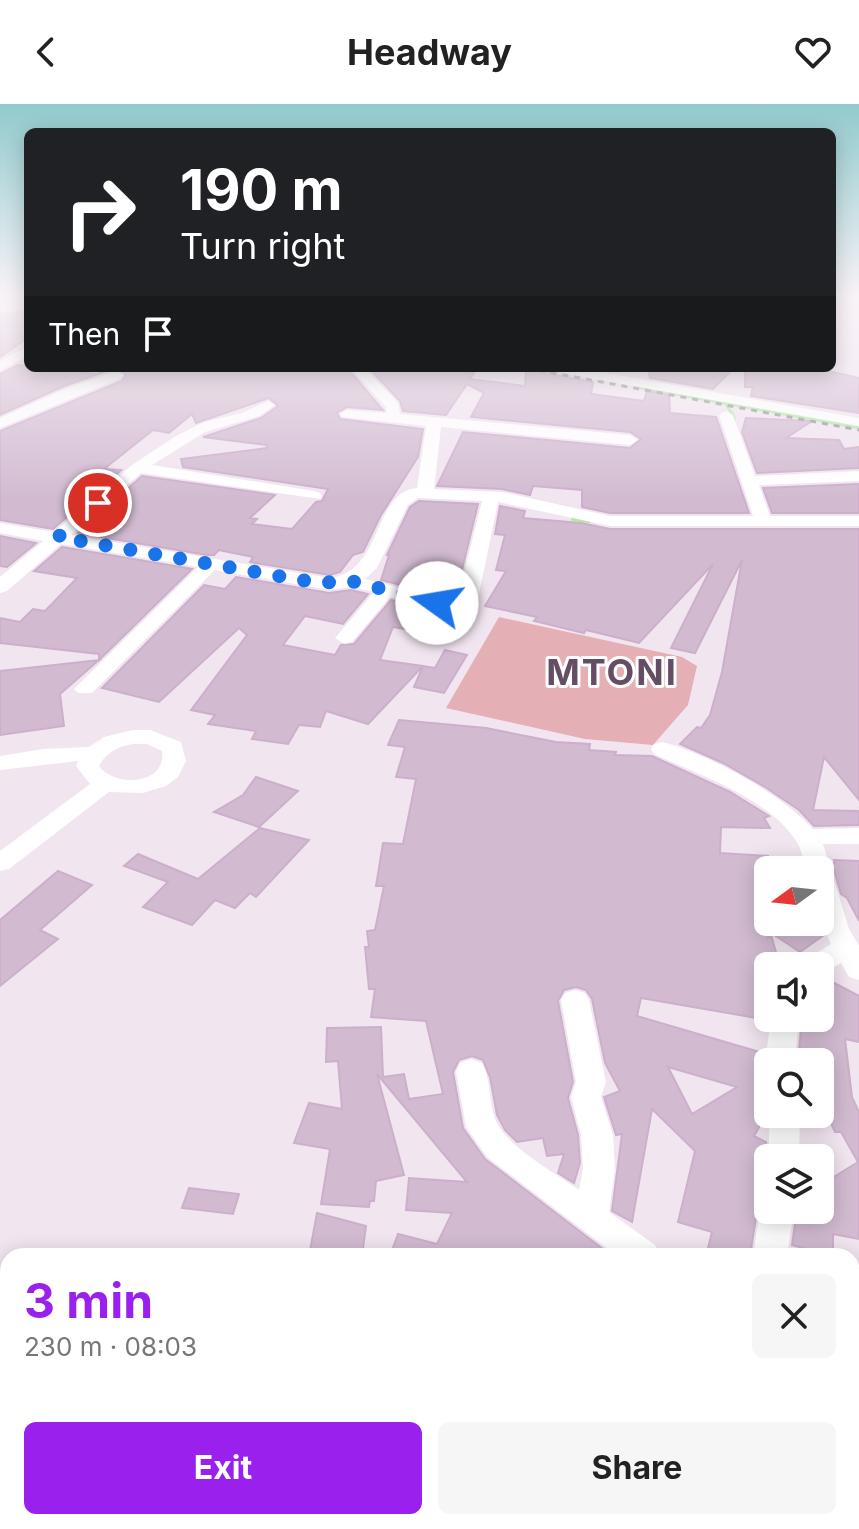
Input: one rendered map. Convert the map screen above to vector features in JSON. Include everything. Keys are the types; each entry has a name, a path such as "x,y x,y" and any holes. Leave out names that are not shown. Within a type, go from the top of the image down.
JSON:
{"street":[{"path":"361,372 391,402 393,418"},
{"path":"578,372 859,422"},
{"path":"0,424 116,375"},
{"path":"0,587 138,468 198,430 216,422 253,416 268,405"},
{"path":"347,414 630,440"},
{"path":"726,415 764,523"},
{"path":"425,492 434,423"},
{"path":"138,468 314,496"},
{"path":"750,481 859,476"},
{"path":"351,581 368,568 404,498 425,492 491,496 536,503 576,516 610,521 859,521"},
{"path":"0,528 318,583 351,581 384,592 449,605 466,602 491,496"},
{"path":"85,689 211,564"},
{"path":"345,638 384,592"},
{"path":"0,763 43,756 93,754 117,740 150,737 173,747 177,756 175,766 167,775 153,783 128,788 104,785 92,777 87,766 93,754"},
{"path":"662,749 734,782 780,813 807,837 814,856"},
{"path":"0,863 104,785"},
{"path":"807,837 859,836"},
{"path":"834,912 852,959"},
{"path":"575,1000 589,1067 591,1082 586,1097 597,1135 599,1158 591,1219"},
{"path":"471,1071 482,1127 498,1148 632,1248"},
{"path":"771,1248 775,1224"}],"shaded area":[{"path":"499,617 682,657 697,666 688,705 653,745 585,739 446,708"}],"building":[{"path":"17,366 24,366 24,372 104,372 0,415 0,374"},
{"path":"122,372 350,372 383,410 347,407 337,413 340,419 423,429 418,457 381,515 363,552 353,555 340,572 330,575 250,562 253,557 219,550 214,555 207,555 78,533 142,476 275,495 250,518 257,519 252,524 292,529 316,502 322,501 328,489 183,467 181,459 267,448 267,445 203,437 261,418 278,406 269,398 196,423 192,414 169,433 153,430 104,469 121,470 53,529 0,520 0,431 122,381 126,374"},
{"path":"373,372 474,373 470,379 525,386 526,372 550,372 593,382 591,394 644,401 647,391 669,395 670,413 716,417 749,513 610,513 582,507 582,490 533,486 530,495 502,489 437,486 463,432 630,448 641,439 630,432 471,417 484,393 467,384 446,415 403,411 400,401"},
{"path":"649,372 730,372 713,389 650,378"},
{"path":"745,372 833,372 859,378 859,413 751,396 753,387 745,387"},
{"path":"746,418 812,421 786,438 839,440 844,449 859,447 859,468 757,473 742,432"},
{"path":"859,484 859,513 772,513 763,488"},
{"path":"419,501 478,504 456,594 437,594 381,580 387,555 410,507"},
{"path":"500,506 525,511 523,518 610,529 859,529 859,800 824,757 813,810 859,811 859,825 814,826 799,810 765,787 723,763 680,744 697,727 701,728 710,715 722,672 742,560 695,653 671,648 713,564 639,643 586,630 584,633 534,621 537,617 485,606 506,571 496,570 505,535 495,534"},
{"path":"0,536 36,543 7,567 0,566"},
{"path":"62,547 192,569 99,660 99,654 0,643 0,618 20,622 33,609 45,611 77,578 34,571"},
{"path":"236,577 329,593 351,590 368,594 343,624 305,616 283,645 335,655 341,645 354,644 391,600 436,612 460,611 455,638 393,627 380,660 423,666 368,724 326,711 320,727 299,725 288,744 252,739 256,731 208,724 215,715 191,710 247,635 239,628 159,702 102,688 204,585 225,589"},
{"path":"445,650 467,655 444,693 414,687 423,666 435,668"},
{"path":"99,660 60,694 64,726 0,735 0,671"},
{"path":"399,720 486,728 556,742 590,744 589,750 616,752 615,755 652,756 730,792 769,816 764,818 770,828 721,827 720,853 768,856 754,856 754,936 771,936 776,952 754,952 754,1018 641,998 637,1016 754,1050 754,1128 759,1128 754,1136 766,1142 754,1144 755,1224 751,1248 708,1248 712,1232 678,1222 695,1151 652,1109 632,1222 612,1211 622,1134 616,1135 604,1097 620,1091 605,1063 592,999 586,990 576,987 564,990 558,1001 573,1082 568,1098 578,1135 580,1163 574,1183 558,1173 564,1154 547,1156 543,1138 517,1142 505,1130 497,1115 490,1077 483,1060 472,1056 459,1060 453,1072 463,1128 485,1159 602,1248 393,1248 398,1234 437,1244 452,1213 406,1210 409,1178 467,1182 377,1074 404,1175 376,1181 374,1201 370,1201 369,1207 321,1204 330,1149 294,1143 309,1103 342,1109 338,1061 326,1062 327,1028 381,1027 383,1077 404,1074 409,1099 443,1094 426,1021 371,1017 375,989 369,989 365,947 369,947 367,931 375,930 384,886 376,886 383,843 403,844 416,779 396,777 405,747 388,745","holes":["668,1067 737,1087 692,1114"]},
{"path":"256,777 298,791 259,827 214,812 243,795"},
{"path":"260,828 309,840 256,897 250,893 235,908 215,900 192,925 143,907 168,882 124,866 138,854 198,879"},
{"path":"834,860 859,861 859,921 847,898 841,894"},
{"path":"58,871 92,885 40,930 58,939 0,986 0,920"},
{"path":"776,936 823,936 800,952"},
{"path":"834,983 859,996 859,1042 845,1039 852,1097 859,1112 859,1239 833,1234 833,1248 792,1245 795,1224 834,1224 834,1177 858,1162 841,1132 835,1132 833,1128 834,1048 799,1048 801,1032 834,1032"},
{"path":"189,1188 239,1194 233,1214 182,1208"},
{"path":"317,1213 366,1226 363,1248 310,1248"}],"waterway":[{"path":"637,387 859,428"},
{"path":"726,404 734,417 734,425"},
{"path":"573,519 589,521"}],"railway":[{"path":"548,372 859,430"}],"district":[{"name":"MTONI","path":"612,672"}],"route":[{"path":"98,503 58,537 318,583 351,581 384,592 437,603"}]}
